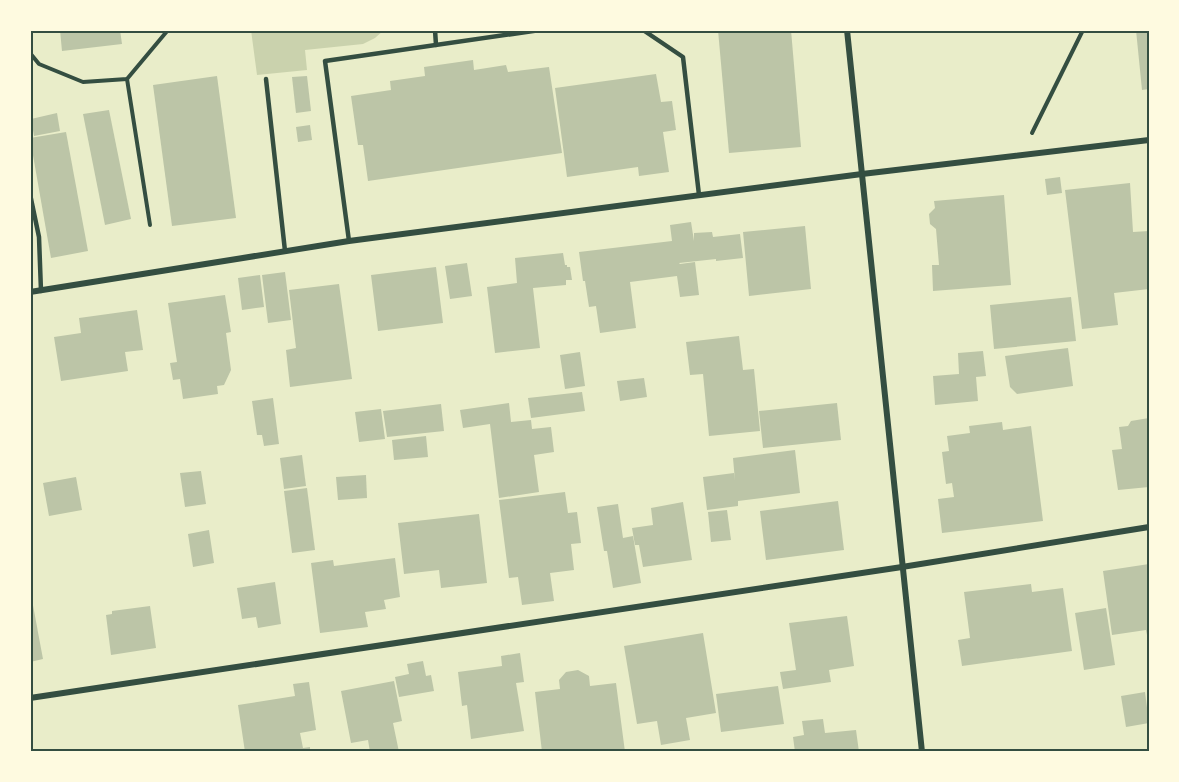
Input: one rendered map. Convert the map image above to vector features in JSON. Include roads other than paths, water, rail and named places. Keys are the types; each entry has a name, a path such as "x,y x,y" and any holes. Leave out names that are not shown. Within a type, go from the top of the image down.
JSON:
{"street":[{"path":"847,30 922,752"},
{"path":"30,292 349,241 862,174 1149,140"},
{"path":"30,698 902,567 1149,527"}],"lane":[{"path":"435,30 436,45"},
{"path":"349,241 325,61 540,30"},
{"path":"644,30 683,57 699,195"},
{"path":"266,79 285,251"},
{"path":"30,194 39,237 41,291"}]}
